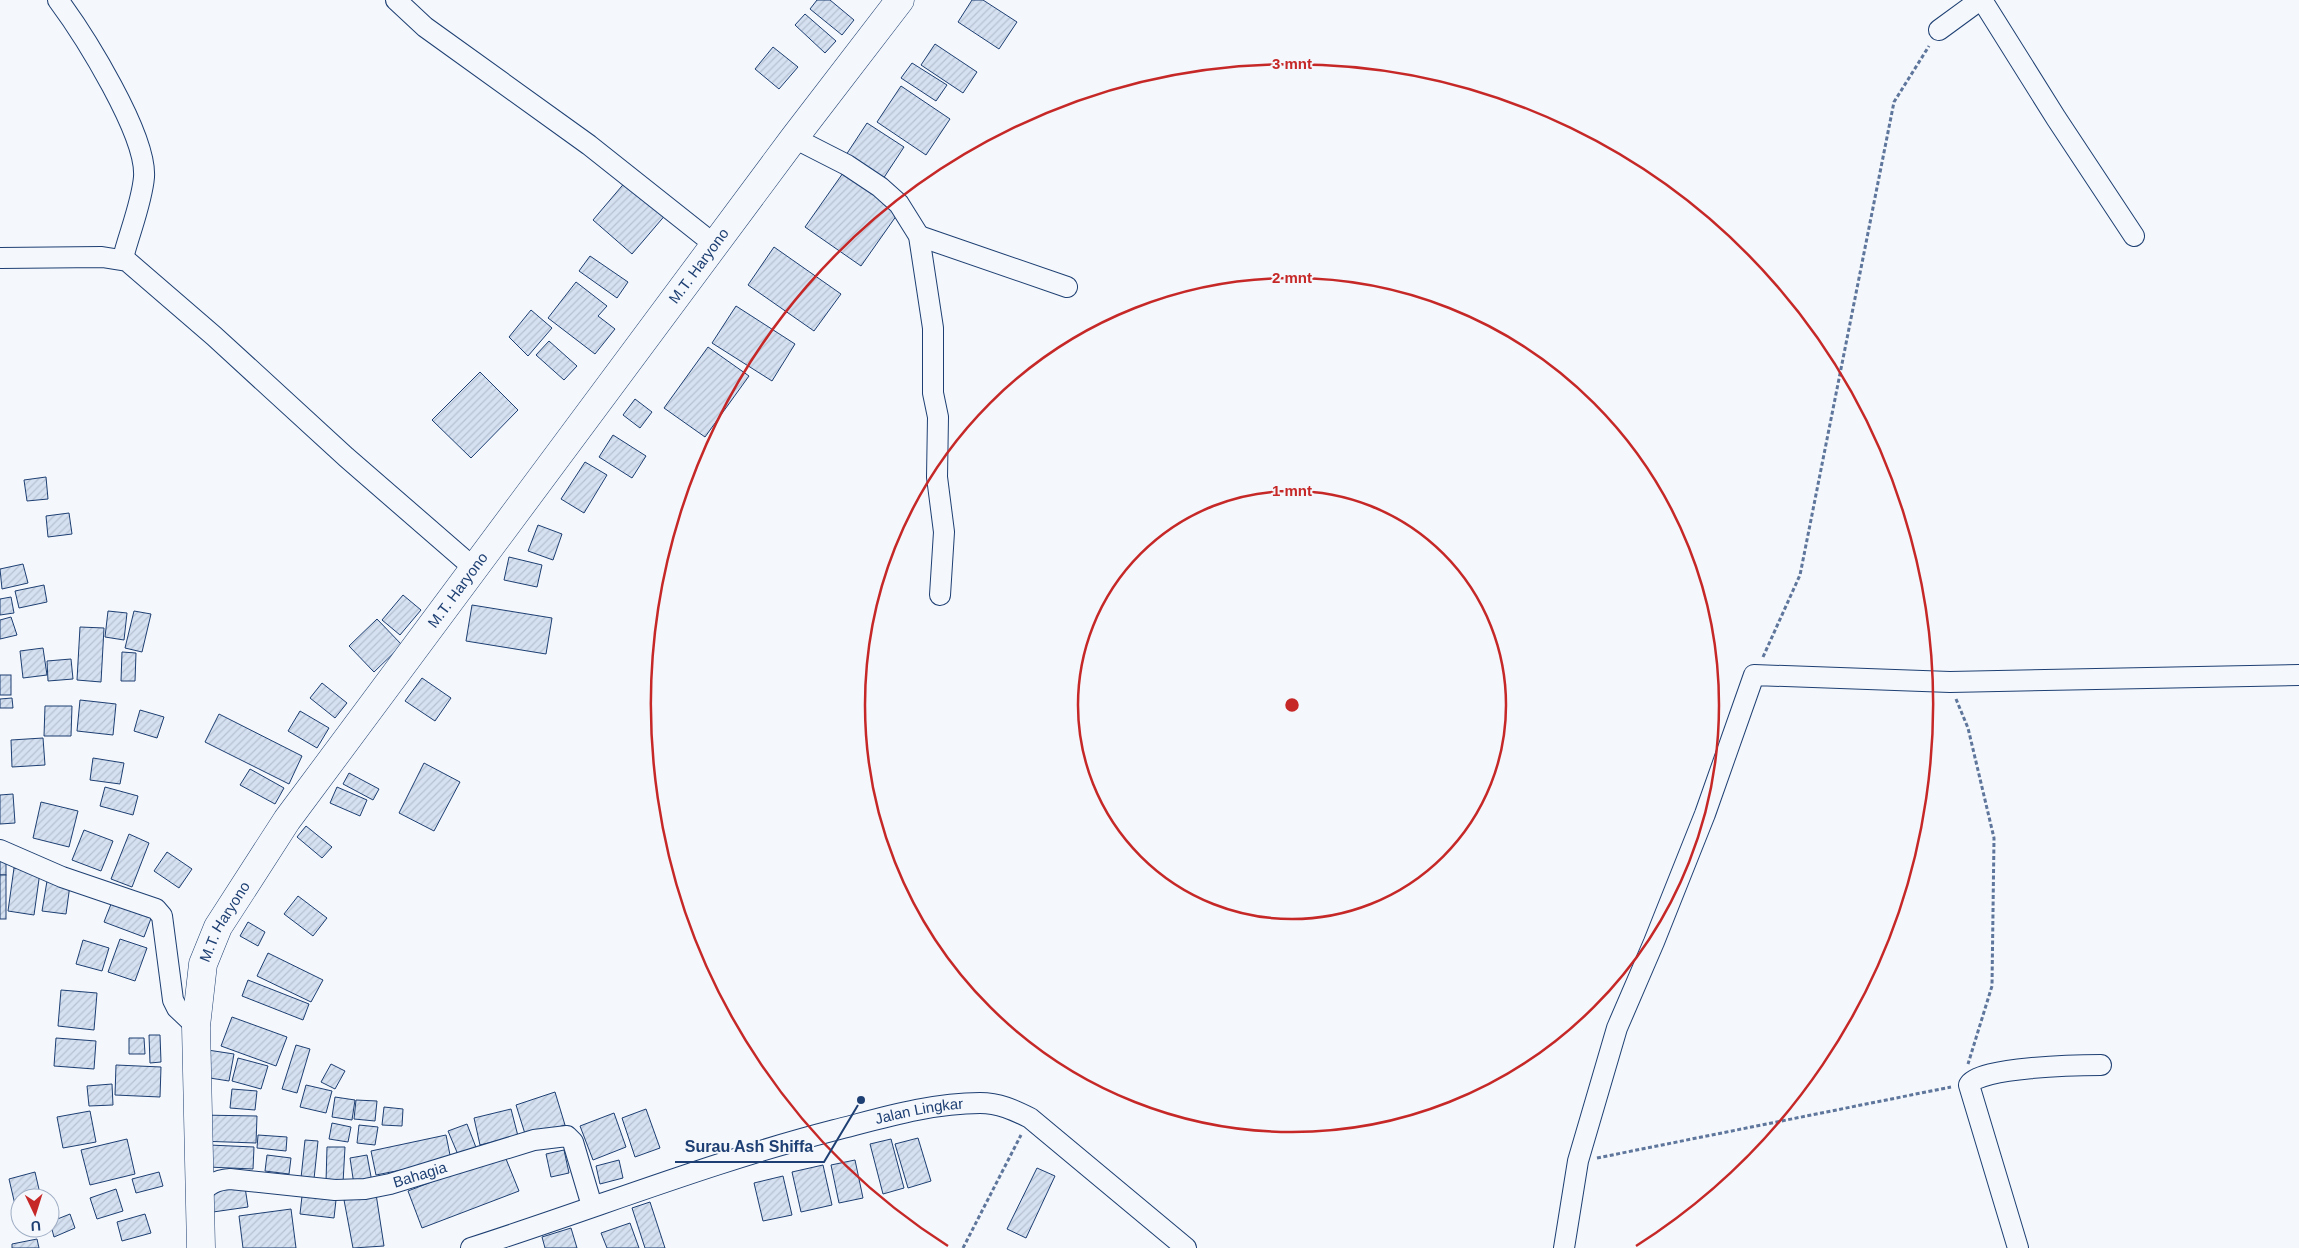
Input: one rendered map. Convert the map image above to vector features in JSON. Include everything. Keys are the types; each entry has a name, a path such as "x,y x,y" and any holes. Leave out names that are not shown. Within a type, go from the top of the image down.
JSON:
{"highway":[{"name":"M.T. Haryono","path":"201,1248 196,1026 202,964 218,927 287,820 794,138 900,0"}],"street":[{"path":"58,0 101,64 141,152 144,175 142,193 122,258"},
{"path":"396,0 425,27 589,145 715,245"},
{"path":"1939,30 1981,0 2134,236"},
{"path":"794,138 847,165 880,187 899,204 919,236 933,328 933,393 938,417 937,477 944,532 940,595"},
{"path":"919,236 1067,287"},
{"path":"0,258 122,258 165,292 346,457 475,569"},
{"path":"1564,1248 1578,1162 1617,1028 1654,942 1705,814 1754,675 1950,682 2299,675"},
{"path":"0,850 62,877 156,908 160,912 165,932 173,1000 177,1008 196,1026"},
{"path":"2018,1248 1965,1085 1979,1077 2008,1071 2065,1065 2101,1064"},
{"name":"Jalan Lingkar","path":"471,1248 754,1151 880,1118 946,1106 981,1103 1005,1106 1030,1118 1186,1248"},
{"name":"Bahagia","path":"199,1196 209,1185 220,1180 230,1179 336,1190 374,1188 534,1140 567,1136 573,1142 592,1206"}],"path":[{"path":"1754,675 1800,576 1894,102 1939,30"},
{"path":"1578,1162 1965,1085 1992,986 1994,838 1968,728 1950,682"},
{"path":"963,1248 1030,1118"}],"building":[{"path":"817,0 830,0 854,20 842,35 810,9"},
{"path":"972,0 983,0 1017,22 999,49 958,22"},
{"path":"805,14 836,41 825,53 795,25"},
{"path":"935,44 977,72 963,93 921,65"},
{"path":"773,47 798,67 779,89 755,69"},
{"path":"912,63 947,85 936,101 901,78"},
{"path":"901,86 950,119 926,155 877,122"},
{"path":"867,123 904,147 883,179 846,155"},
{"path":"843,173 899,212 861,266 805,227"},
{"path":"627,180 667,213 632,254 593,220"},
{"path":"774,247 841,294 814,331 748,285"},
{"path":"590,256 628,282 617,298 579,271"},
{"path":"576,282 607,306 598,316 615,329 595,354 548,318"},
{"path":"736,306 795,344 772,381 712,343"},
{"path":"531,310 552,328 528,356 509,337"},
{"path":"549,341 577,366 564,380 536,355"},
{"path":"708,347 749,376 705,437 664,408"},
{"path":"480,372 518,410 471,458 432,420"},
{"path":"635,399 652,412 640,428 623,415"},
{"path":"613,435 646,456 632,478 599,457"},
{"path":"585,462 607,475 584,513 561,499"},
{"path":"46,477 48,499 27,501 24,480"},
{"path":"69,513 72,534 48,537 46,516"},
{"path":"538,525 562,534 553,560 528,551"},
{"path":"509,557 542,565 537,587 504,580"},
{"path":"23,564 28,583 2,589 0,569"},
{"path":"44,585 47,602 19,608 15,591"},
{"path":"403,595 421,610 400,635 382,620"},
{"path":"11,597 14,613 0,615 0,599"},
{"path":"472,605 552,618 546,654 466,641"},
{"path":"108,611 127,613 124,640 105,637"},
{"path":"134,611 151,614 142,652 125,648"},
{"path":"11,617 17,635 0,639 0,620"},
{"path":"377,619 402,645 374,672 349,646"},
{"path":"80,627 104,628 101,682 77,680"},
{"path":"43,648 47,675 23,678 20,651"},
{"path":"122,652 136,653 135,681 121,681"},
{"path":"71,659 73,679 48,681 47,661"},
{"path":"0,675 11,675 11,695 0,695"},
{"path":"422,678 451,698 435,721 405,701"},
{"path":"322,683 347,703 335,718 310,698"},
{"path":"12,698 13,708 0,708 0,699"},
{"path":"80,700 116,704 113,735 77,731"},
{"path":"45,706 72,706 71,736 44,736"},
{"path":"140,710 164,717 157,738 134,731"},
{"path":"300,711 329,728 317,748 288,731"},
{"path":"219,714 302,756 289,784 205,742"},
{"path":"43,738 45,765 12,767 11,740"},
{"path":"93,758 124,763 120,784 90,780"},
{"path":"424,763 460,782 434,831 399,813"},
{"path":"250,769 284,788 275,804 240,785"},
{"path":"349,773 379,789 373,800 343,784"},
{"path":"105,787 138,796 133,815 100,806"},
{"path":"337,787 367,800 360,816 330,803"},
{"path":"13,794 15,823 0,824 0,795"},
{"path":"41,802 78,811 69,847 33,838"},
{"path":"306,826 332,847 322,858 297,837"},
{"path":"84,830 113,841 101,871 72,860"},
{"path":"129,834 149,843 132,887 111,879"},
{"path":"167,852 192,869 179,888 154,871"},
{"path":"0,859 6,859 6,875 0,875"},
{"path":"14,868 40,872 34,915 8,911"},
{"path":"0,875 6,875 6,919 0,919"},
{"path":"47,881 70,885 66,914 42,911"},
{"path":"298,896 327,918 313,936 284,914"},
{"path":"113,899 153,913 144,937 104,922"},
{"path":"248,922 265,932 258,946 240,936"},
{"path":"120,939 147,948 135,981 108,972"},
{"path":"83,940 109,948 102,971 76,964"},
{"path":"268,953 323,980 311,1002 257,976"},
{"path":"248,980 309,1004 303,1020 242,996"},
{"path":"61,990 97,993 94,1030 58,1026"},
{"path":"232,1017 287,1037 276,1066 221,1046"},
{"path":"149,1035 160,1035 161,1062 150,1063"},
{"path":"56,1038 96,1041 94,1069 54,1066"},
{"path":"129,1038 144,1038 145,1054 129,1054"},
{"path":"296,1045 310,1049 297,1093 282,1089"},
{"path":"201,1049 234,1054 229,1081 197,1076"},
{"path":"238,1058 268,1066 261,1089 232,1081"},
{"path":"331,1064 345,1071 335,1089 321,1082"},
{"path":"116,1065 161,1067 160,1097 115,1095"},
{"path":"112,1084 113,1105 89,1106 87,1086"},
{"path":"306,1085 332,1091 326,1113 300,1107"},
{"path":"232,1089 257,1091 255,1110 230,1108"},
{"path":"555,1092 565,1125 526,1137 516,1105"},
{"path":"335,1097 355,1100 352,1120 332,1117"},
{"path":"356,1100 377,1101 375,1121 354,1119"},
{"path":"384,1107 403,1109 402,1126 382,1125"},
{"path":"511,1109 518,1136 480,1145 474,1118"},
{"path":"646,1109 660,1148 635,1157 622,1118"},
{"path":"90,1111 96,1142 63,1148 57,1117"},
{"path":"614,1113 626,1147 593,1160 580,1126"},
{"path":"199,1115 257,1116 256,1143 199,1141"},
{"path":"332,1123 351,1127 348,1142 329,1139"},
{"path":"467,1124 477,1150 459,1157 448,1131"},
{"path":"359,1125 378,1127 375,1145 357,1143"},
{"path":"258,1135 287,1137 286,1151 257,1148"},
{"path":"446,1135 451,1160 376,1175 371,1151"},
{"path":"918,1138 931,1181 908,1188 895,1144"},
{"path":"127,1139 135,1174 90,1185 81,1150"},
{"path":"891,1139 904,1188 883,1194 870,1144"},
{"path":"305,1140 318,1141 314,1179 301,1178"},
{"path":"209,1145 254,1147 253,1169 208,1167"},
{"path":"327,1147 345,1147 343,1183 326,1182"},
{"path":"564,1150 569,1173 551,1177 546,1154"},
{"path":"504,1154 519,1191 422,1228 408,1191"},
{"path":"267,1155 291,1158 289,1174 265,1171"},
{"path":"367,1155 372,1182 354,1185 350,1158"},
{"path":"619,1160 623,1178 600,1184 596,1166"},
{"path":"855,1160 863,1198 839,1203 831,1165"},
{"path":"823,1165 832,1205 801,1212 792,1172"},
{"path":"1037,1168 1055,1176 1026,1238 1007,1229"},
{"path":"35,1172 39,1188 11,1188 9,1179"},
{"path":"159,1172 163,1186 136,1193 132,1179"},
{"path":"783,1176 792,1215 763,1221 754,1183"},
{"path":"245,1187 248,1207 213,1212 211,1191"},
{"path":"116,1189 123,1211 97,1219 90,1198"},
{"path":"376,1194 384,1246 353,1248 344,1200"},
{"path":"302,1196 336,1200 334,1218 300,1214"},
{"path":"650,1202 665,1248 645,1248 632,1208"},
{"path":"291,1209 296,1248 243,1248 239,1216"},
{"path":"70,1214 75,1228 60,1234 60,1218"},
{"path":"145,1214 151,1233 122,1241 117,1222"},
{"path":"630,1223 639,1248 607,1248 601,1233"},
{"path":"571,1228 577,1248 545,1248 542,1237"},
{"path":"37,1239 39,1248 12,1248 12,1244"}],"place":[{"name":"Surau Ash Shiffa","path":"861,1100"}]}
